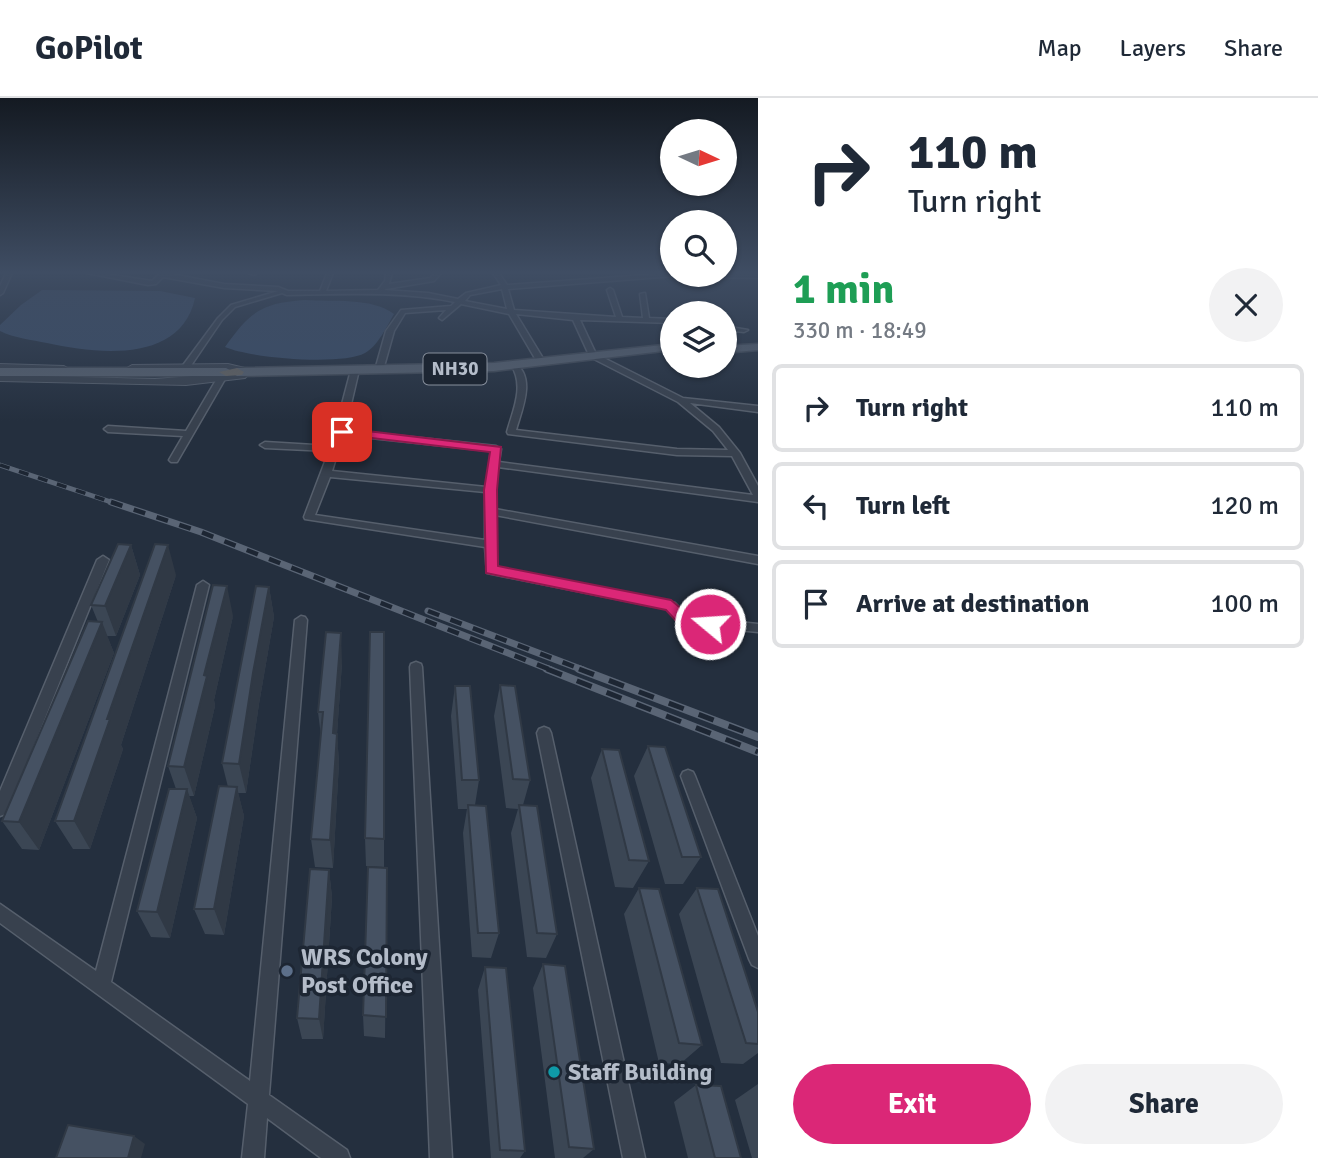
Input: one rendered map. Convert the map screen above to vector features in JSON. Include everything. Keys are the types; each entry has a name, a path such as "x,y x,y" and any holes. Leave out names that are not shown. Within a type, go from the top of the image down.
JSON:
{"main road":[{"path":"737,342 758,341"},
{"name":"NH30","path":"354,373 517,367 540,360 660,348"},
{"path":"737,349 758,348"},
{"name":"NH30","path":"0,372 74,375 354,373 608,363 660,356"}],"street":[{"path":"185,368 218,322"},
{"path":"379,370 390,331 396,322"},
{"path":"518,322 540,360"},
{"path":"578,322 593,355 681,400 716,429 735,453 758,494"},
{"path":"737,329 744,330"},
{"path":"0,367 185,368 235,373"},
{"path":"517,367 523,383 511,432 677,452 735,453"},
{"path":"0,378 235,373"},
{"path":"174,460 189,434 235,373"},
{"path":"354,373 342,432 329,474 309,517 490,544"},
{"path":"681,400 758,409"},
{"path":"108,429 189,434"},
{"path":"342,432 496,449 489,511 491,570 671,606 686,621 758,628"},
{"path":"265,445 336,449"},
{"path":"494,464 758,494"},
{"path":"329,474 490,490"},
{"path":"489,511 758,560"},
{"path":"0,809 103,560"},
{"path":"101,986 203,585"},
{"path":"253,1158 301,620"},
{"path":"416,667 441,1158"},
{"path":"544,733 634,1158"},
{"path":"688,776 758,959"},
{"path":"0,913 339,1158"}],"water":[{"path":"3,322 184,322 173,334 155,344 112,351 67,347 17,337 0,331"},
{"path":"245,322 389,322 374,346 365,353 353,357 317,360 274,357 225,347"}],"building":[{"path":"118,544 131,545 105,606 91,605"},
{"path":"155,544 168,545 74,821 55,821"},
{"path":"213,585 227,586 204,675 207,676 184,767 168,766"},
{"path":"256,586 269,587 239,764 222,763"},
{"path":"88,621 102,622 19,822 2,821"},
{"path":"326,632 341,633 333,733 337,734 330,840 311,839 323,712 318,712"},
{"path":"370,632 384,632 384,839 365,838"},
{"path":"500,685 515,686 530,780 513,779"},
{"path":"455,686 470,686 479,780 462,780"},
{"path":"648,746 665,747 701,857 682,857"},
{"path":"602,749 619,750 649,861 629,860"},
{"path":"219,786 237,787 214,909 194,909"},
{"path":"169,789 187,789 157,912 137,911"},
{"path":"468,805 486,806 499,933 478,933"},
{"path":"519,805 537,806 557,934 537,933"},
{"path":"368,867 387,868 386,1017 363,1015"},
{"path":"310,869 329,870 319,1019 297,1018"},
{"path":"639,888 659,889 702,1045 679,1043"},
{"path":"697,888 718,889 758,1012 758,1044 746,1043"},
{"path":"543,964 565,966 594,1149 569,1147"},
{"path":"485,967 506,968 525,1151 500,1150"},
{"path":"696,1085 721,1086 741,1158 715,1158"},
{"path":"68,1125 134,1136 128,1158 56,1158"}],"railway":[{"path":"0,465 201,532 551,670"},
{"path":"428,611 583,670"},
{"path":"547,669 758,752"},
{"path":"579,669 758,737"}],"place":[{"name":"WRS Colony Post Office","path":"287,971"},
{"name":"Staff Building","path":"554,1072"}],"route":[{"path":"342,432 496,449 490,490 491,570 671,606 686,621 710,624"}]}
